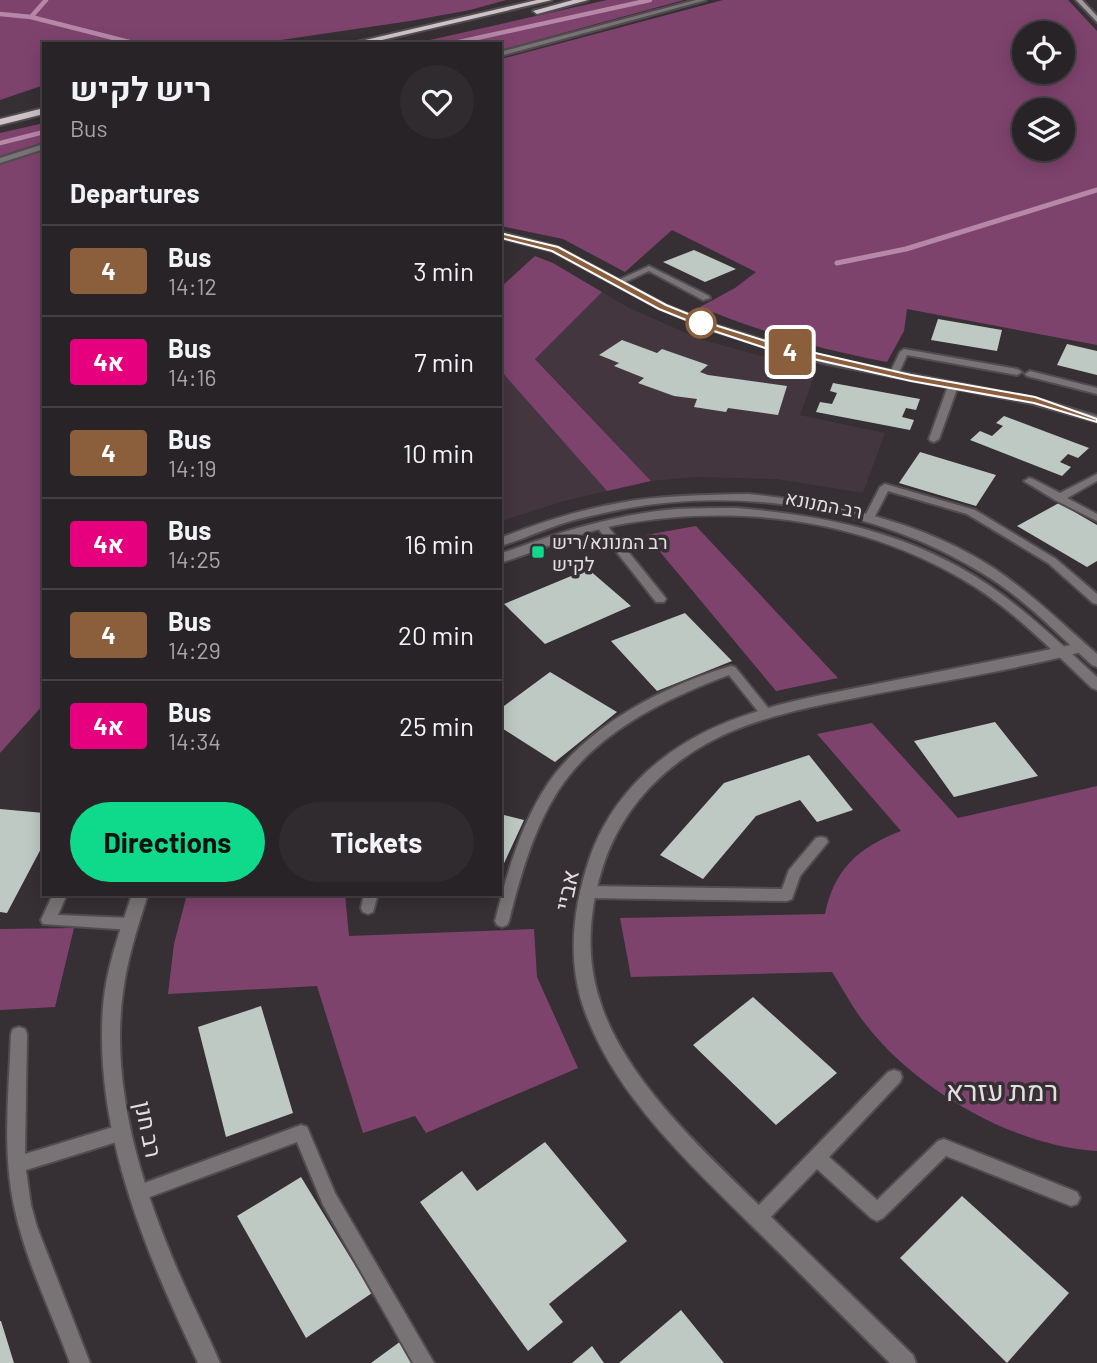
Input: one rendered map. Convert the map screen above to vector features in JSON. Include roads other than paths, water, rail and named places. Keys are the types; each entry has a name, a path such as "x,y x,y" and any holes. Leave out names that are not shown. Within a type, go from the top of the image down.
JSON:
{"highway":[{"path":"361,42 548,0"},
{"path":"398,42 584,0"},
{"path":"0,122 42,112"}],"main road":[{"path":"1079,0 1097,20"}],"street":[{"path":"502,53 703,0"},
{"path":"0,161 42,147"},
{"path":"502,236 555,249 663,307 715,328 794,353 1035,401 1097,419"},
{"name":"רב המנונא","path":"502,541 578,515 674,500 771,500 869,518 933,542 986,570 1029,602 1097,662"},
{"name":"רב המנונא","path":"502,558 552,539 651,516 730,511 801,516 833,522 906,547 967,577 996,596 1097,685"},
{"name":"אביי","path":"905,1363 679,1140 621,1062 591,1003 581,951 582,910 610,824 631,795 690,745 720,728 765,712 1080,648"},
{"name":"רב חנן","path":"139,896 120,959 112,1008 113,1080 123,1132 149,1225 209,1363"}],"lane":[{"path":"616,283 649,268 706,298"},
{"path":"894,375 904,352 1017,372"},
{"path":"1030,374 1097,391"},
{"path":"934,439 953,386"},
{"path":"1059,498 1097,477"},
{"path":"1029,481 1097,518"},
{"path":"869,518 885,486 971,512 1052,561 1097,600"},
{"path":"601,526 660,599"},
{"path":"502,922 513,880 554,786 581,755 620,724 659,699 698,681 731,670 765,712"},
{"path":"587,892 787,895 794,874 821,842"},
{"path":"59,896 48,920 131,924"},
{"path":"19,1034 16,1137 27,1226 80,1363"},
{"path":"758,1218 894,1077"},
{"path":"19,1164 123,1132"},
{"path":"139,1193 301,1133 329,1199 424,1363"},
{"path":"817,1157 877,1212 944,1147 1071,1198"}],"waterway":[{"path":"31,17 46,0"},
{"path":"459,42 650,0"},
{"path":"0,14 31,17"},
{"path":"31,17 129,42"},
{"path":"0,143 42,132"},
{"path":"837,263 906,249 1097,190"}],"place":[{"name":"רב המנונא/ריש לקיש","path":"538,552"}],"district":[{"name":"רמת עזרא","path":"1002,1090"}]}
